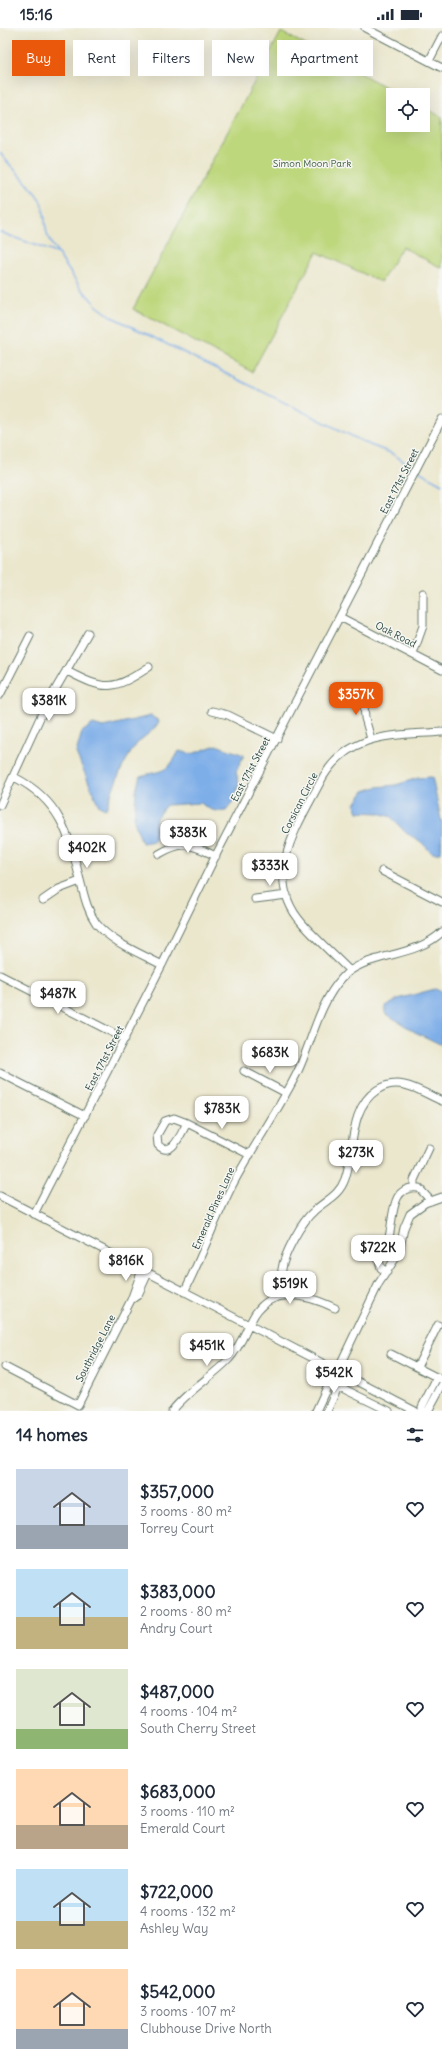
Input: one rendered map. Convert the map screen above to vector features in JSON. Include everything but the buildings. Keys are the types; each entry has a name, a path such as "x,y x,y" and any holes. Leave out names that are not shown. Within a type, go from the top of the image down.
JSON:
{"street":[{"path":"365,28 442,68"},
{"path":"429,61 442,36"},
{"name":"East 171st Street","path":"34,1214 125,1039 216,856 442,419"},
{"path":"413,654 423,626 423,593"},
{"name":"Oak Road","path":"340,617 442,670"},
{"path":"0,805 44,709 88,634"},
{"path":"0,695 30,636"},
{"path":"67,671 94,685 110,686 126,681 149,667"},
{"path":"363,690 365,718 371,739"},
{"path":"212,711 228,715 277,739"},
{"name":"Corsican Circle","path":"350,971 302,922 287,895 284,871 287,851 323,777 336,759 345,752 371,739 442,732"},
{"path":"14,777 40,794 58,814 70,838 87,906 101,928 118,941 162,965"},
{"path":"159,854 173,846 187,844 216,856"},
{"path":"382,871 442,902"},
{"path":"43,900 59,889 80,881"},
{"path":"255,899 287,895"},
{"name":"Emerald Pines Lane","path":"184,1292 203,1255 226,1199 298,1071 331,994 341,979 350,971 424,945 442,932"},
{"path":"0,975 125,1039"},
{"path":"244,1071 286,1093"},
{"path":"0,1073 85,1116"},
{"path":"284,1296 282,1274 287,1255 310,1214 333,1197 343,1183 354,1128 368,1098 378,1089 401,1083 412,1086 442,1101"},
{"path":"186,1123 172,1148 165,1149 158,1145 157,1135 165,1121 174,1118 186,1123 250,1155"},
{"path":"414,1187 414,1180 430,1148"},
{"path":"387,1272 381,1268 378,1257 388,1239 396,1201 400,1192 405,1188 414,1187 423,1191 431,1201"},
{"path":"0,1196 415,1411"},
{"path":"316,1411 379,1283 399,1253 404,1228 410,1214 431,1201 442,1197"},
{"name":"Southridge Lane","path":"5,1366 78,1405 131,1300 138,1295 145,1271"},
{"path":"172,1411 182,1398 229,1359 237,1349 256,1314 265,1304 276,1298 284,1296 306,1296 335,1308"},
{"path":"417,1367 438,1325"},
{"path":"391,1354 439,1379 422,1406 422,1411"},
{"path":"428,1411 442,1385"},
{"path":"327,1411 338,1388 341,1388 387,1410"}],"green space":[{"name":"Simon Moon Park","path":"281,32 296,40 277,40 277,76 365,76 388,88 386,88 386,132 430,132 430,111 442,117 442,268 402,247 381,282 317,252 252,372 133,309 257,76 269,76 269,54"}],"water":[{"path":"151,716 159,721 157,725 136,745 126,760 118,776 106,809 99,806 76,753 82,732 93,724 103,727"},
{"path":"216,745 244,755 236,772 239,784 234,801 226,811 209,809 201,803 166,805 156,818 154,841 142,843 134,821 136,790 140,776 163,770 171,764 179,751 192,754"},
{"path":"432,777 442,824 441,853 432,853 420,841 406,833 391,817 379,813 358,812 355,804 364,791 377,787 396,785 418,778"},
{"path":"435,989 442,992 442,1045 415,1032 385,1013 385,1006 398,999"}],"waterway":[{"path":"0,153 40,200 43,207 48,238 57,252"},
{"path":"0,232 58,254 80,287 97,306 112,317 370,445 391,453 414,468"},
{"path":"417,470 442,484"}]}
